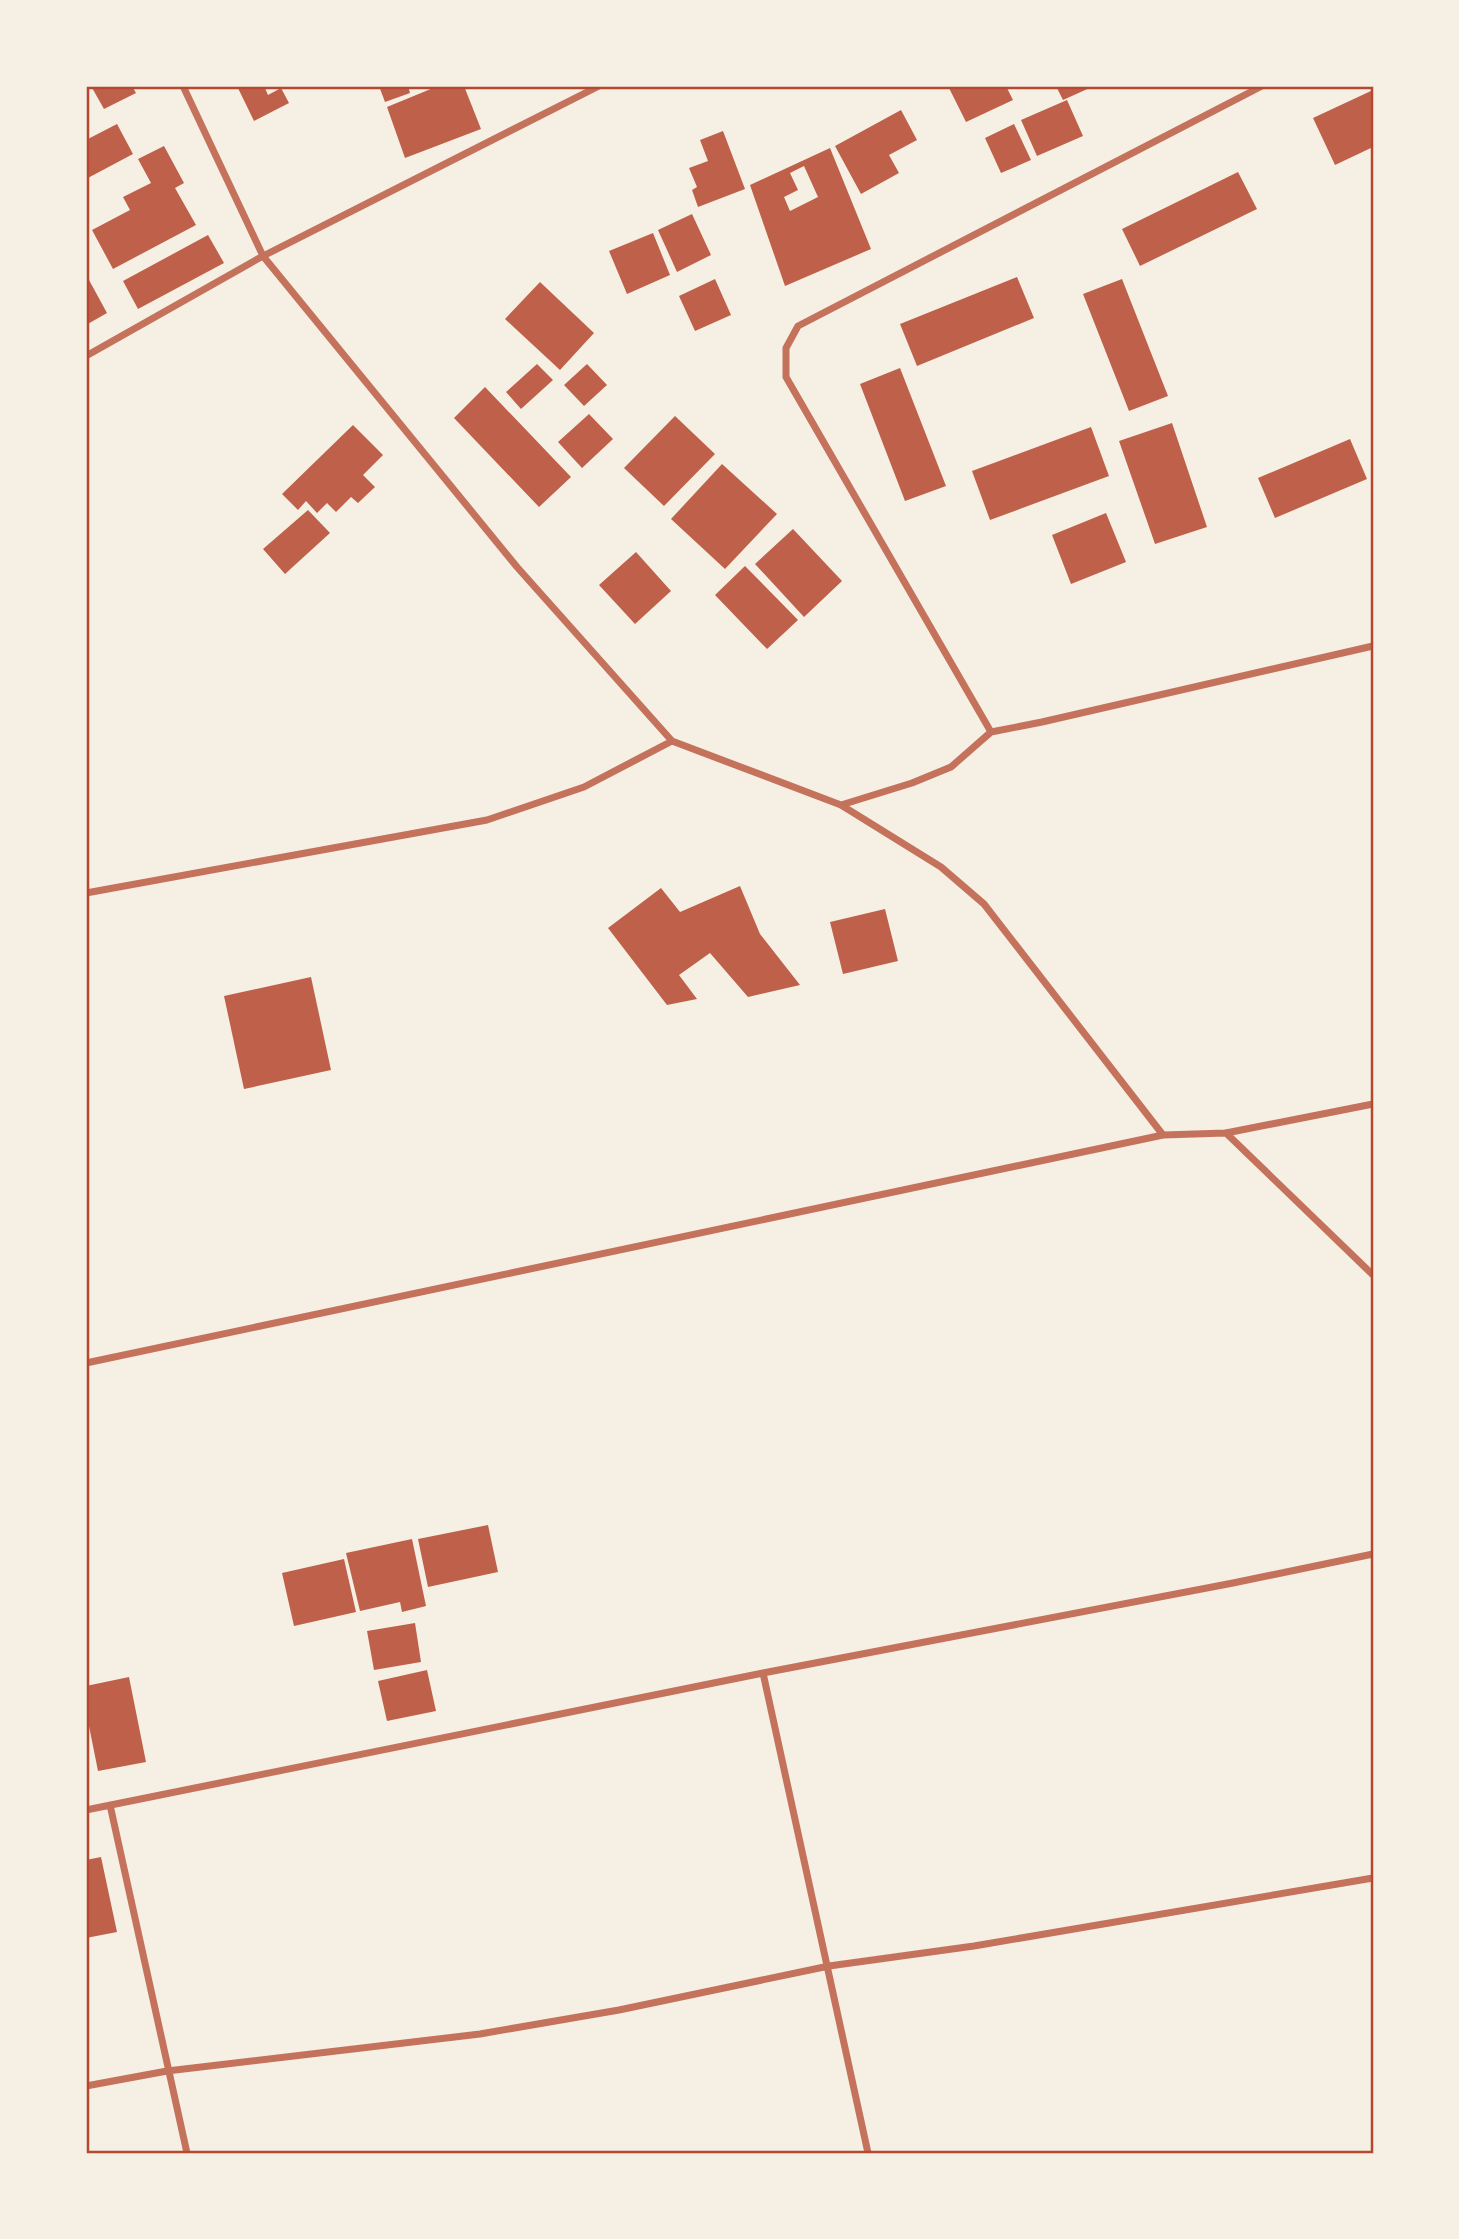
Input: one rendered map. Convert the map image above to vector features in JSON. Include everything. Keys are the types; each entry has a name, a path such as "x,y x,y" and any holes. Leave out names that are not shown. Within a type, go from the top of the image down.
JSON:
{"street":[{"path":"183,86 263,256 517,567 672,741 841,805 941,867 984,904 1163,1135"},
{"path":"86,356 263,256 599,86"},
{"path":"991,732 786,377 786,348 798,326 1262,86"},
{"path":"841,805 912,783 951,767 991,732 1373,646"},
{"path":"86,893 486,820 584,786 672,741"},
{"path":"86,1363 1163,1135 1226,1133 1373,1104"},
{"path":"1226,1133 1373,1275"},
{"path":"86,1810 763,1673 1373,1554"},
{"path":"763,1673 868,2153"},
{"path":"110,1805 187,2153"},
{"path":"86,2086 167,2071 480,2034 619,2010 829,1966 974,1946 1373,1878"}],"building":[{"path":"91,86 132,86 136,93 104,109"},
{"path":"237,86 264,86 268,95 281,88 289,103 254,121"},
{"path":"379,86 408,86 410,93 385,102"},
{"path":"438,86 464,86 481,129 405,158 387,107"},
{"path":"948,86 1006,86 1013,100 966,122"},
{"path":"1056,86 1094,86 1063,100"},
{"path":"1373,90 1373,147 1335,165 1313,118"},
{"path":"1067,100 1083,136 1037,156 1021,120"},
{"path":"901,110 917,140 889,155 899,173 861,194 835,146"},
{"path":"117,124 133,154 86,179 86,140"},
{"path":"1014,124 1031,160 1001,173 985,138"},
{"path":"723,131 745,189 698,207 692,190 697,187 689,168 708,161 700,140"},
{"path":"164,146 184,183 175,188 196,225 113,269 92,230 130,210 123,197 151,183 138,159"},
{"path":"830,148 871,249 785,286 750,185","holes":["804,166 818,197 790,211 784,197 798,190 790,173"]},
{"path":"1238,172 1257,209 1140,266 1122,229"},
{"path":"692,214 711,255 677,272 658,230"},
{"path":"653,233 670,275 627,294 609,251"},
{"path":"208,235 224,263 138,309 123,281"},
{"path":"1017,277 1034,318 917,366 900,324"},
{"path":"715,279 731,315 695,331 679,296"},
{"path":"1122,279 1168,396 1129,411 1083,294"},
{"path":"89,280 107,313 86,325 86,282"},
{"path":"540,282 594,333 560,370 505,319"},
{"path":"537,364 553,380 521,409 506,392"},
{"path":"587,364 607,385 584,406 564,385"},
{"path":"900,368 946,486 905,501 860,384"},
{"path":"485,387 571,477 539,507 454,418"},
{"path":"589,414 613,439 582,468 558,442"},
{"path":"675,416 715,454 664,506 624,468"},
{"path":"1172,423 1207,527 1155,544 1119,441"},
{"path":"353,425 383,455 363,475 375,487 358,503 351,497 336,512 327,503 317,513 306,501 298,510 282,494"},
{"path":"1091,427 1109,476 990,520 972,471"},
{"path":"1350,439 1367,479 1275,518 1258,478"},
{"path":"722,464 777,514 725,569 671,519"},
{"path":"308,510 330,533 285,574 263,549"},
{"path":"1106,513 1126,562 1071,584 1052,535"},
{"path":"793,529 842,581 804,617 755,564"},
{"path":"636,552 671,591 635,624 599,585"},
{"path":"745,566 798,620 767,649 715,595"},
{"path":"740,886 760,934 800,985 748,997 710,953 679,975 697,999 667,1005 608,928 661,888 680,912"},
{"path":"885,909 898,961 843,974 830,922"},
{"path":"311,977 331,1070 244,1089 224,996"},
{"path":"488,1525 498,1572 428,1587 418,1539"},
{"path":"412,1539 426,1606 402,1612 400,1602 360,1611 346,1553"},
{"path":"344,1559 356,1612 294,1626 282,1573"},
{"path":"415,1623 421,1662 374,1670 367,1631"},
{"path":"427,1670 436,1711 387,1721 378,1681"},
{"path":"129,1677 146,1762 98,1771 86,1711 86,1686"},
{"path":"101,1857 117,1932 86,1938 86,1860"}]}
